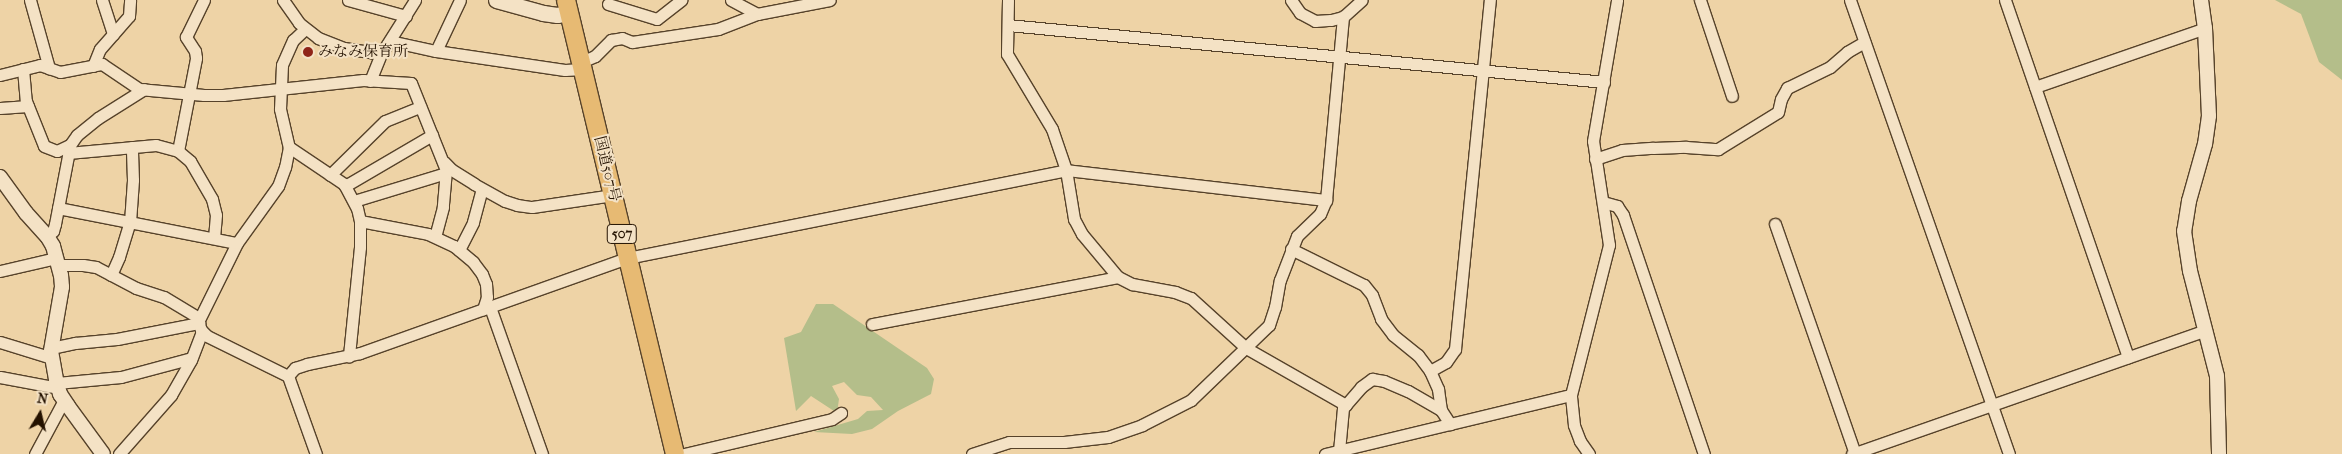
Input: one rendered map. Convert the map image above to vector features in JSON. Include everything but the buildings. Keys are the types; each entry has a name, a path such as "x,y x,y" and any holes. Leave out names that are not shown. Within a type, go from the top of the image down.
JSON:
{"highway":[{"name":"国道507号","path":"568,7 675,454"}],"main road":[{"path":"496,0 557,15 568,7"}],"street":[{"path":"30,0 49,68"},
{"path":"102,0 113,34"},
{"path":"93,66 100,49 129,16 130,0"},
{"path":"178,151 196,58 195,51 186,37 204,0"},
{"path":"283,0 305,29 331,44 381,54"},
{"path":"348,0 406,16"},
{"path":"370,81 381,54 415,0"},
{"path":"436,51 460,0"},
{"path":"658,19 681,0"},
{"path":"731,0 757,14"},
{"path":"390,41 436,51 565,70 581,65 595,56 611,40 622,38 632,42 718,29 757,14 830,0"},
{"path":"1008,0 1007,54 1052,129 1066,170 1074,219 1082,234 1118,277 1132,284 1175,292 1191,298 1246,348 1346,405"},
{"path":"1291,0 1300,13 1314,21 1343,17 1362,0"},
{"path":"1430,371 1446,362 1455,349 1490,0"},
{"path":"1590,454 1580,441 1574,425 1571,395 1609,245 1593,141 1617,0"},
{"path":"1700,0 1732,96"},
{"path":"1850,0 2009,454"},
{"path":"2005,0 2128,357"},
{"path":"2201,0 2205,28 2209,116 2205,144 2189,201 2184,231 2190,270 2217,376 2219,454"},
{"path":"608,4 658,19"},
{"path":"972,454 1009,442 1064,442 1108,436 1142,425 1191,400 1246,348 1272,318 1280,280 1296,236 1320,214 1326,200 1343,17"},
{"path":"658,19 665,38"},
{"path":"1008,25 1483,72 1604,82"},
{"path":"2036,87 2205,28"},
{"path":"119,454 171,395 192,358 200,324 237,243 278,186 289,147 280,109 282,66 286,53 298,34 305,29"},
{"path":"1595,159 1622,150 1653,148 1718,149 1778,112 1781,98 1787,88 1830,67 1847,52 1864,42"},
{"path":"0,75 40,65 60,72 102,64 132,85 144,89 223,95 280,88 370,81 411,84 441,156 446,173 444,207 435,236"},
{"path":"23,69 28,106 44,146 57,151 162,145 178,151 190,161 212,199 216,215 214,238"},
{"path":"47,236 53,231 69,149 77,135 98,118 144,89"},
{"path":"0,108 28,106"},
{"path":"330,175 385,121 420,107"},
{"path":"345,186 432,135"},
{"path":"111,274 122,251 130,222 134,180 132,147"},
{"path":"289,147 345,186 354,201 360,221 358,274 349,356"},
{"path":"441,156 452,170 505,201 532,207 613,195"},
{"path":"288,376 296,368 307,364 349,356 628,258 1066,170 1326,200"},
{"path":"354,201 446,173"},
{"path":"0,177 26,213 47,236 57,261 62,286 51,353 60,390 103,454"},
{"path":"459,250 473,222 482,189"},
{"path":"1603,202 1617,206 1623,215 1704,454"},
{"path":"58,208 237,243"},
{"path":"360,221 435,236 459,250 472,262 486,284 487,308 542,454"},
{"path":"1775,224 1854,454 2206,330"},
{"path":"1291,249 1364,286 1372,295 1381,319 1393,335 1418,355 1430,371 1438,388 1441,410 1450,424"},
{"path":"0,272 57,261 82,264 111,274 136,288 164,297 200,324 214,340 288,376 316,454"},
{"path":"872,324 1118,277"},
{"path":"0,342 51,353 75,343 117,339 200,324"},
{"path":"0,377 60,390 120,377 192,358"},
{"path":"1339,451 1343,408 1367,382 1377,379 1408,391 1441,410"},
{"path":"35,454 60,390"},
{"path":"1325,454 1571,395"},
{"path":"684,454 832,419 841,413"}],"green space":[{"path":"2275,0 2342,0 2342,80 2319,62 2301,14"},
{"path":"816,304 833,304 927,368 934,379 931,394 898,411 872,429 852,434 814,432 858,419 867,411 883,410 871,397 857,395 844,382 832,386 839,399 837,413 811,396 796,411 784,338 801,332"}],"place":[{"name":"みなみ保育所","path":"308,52"}]}
